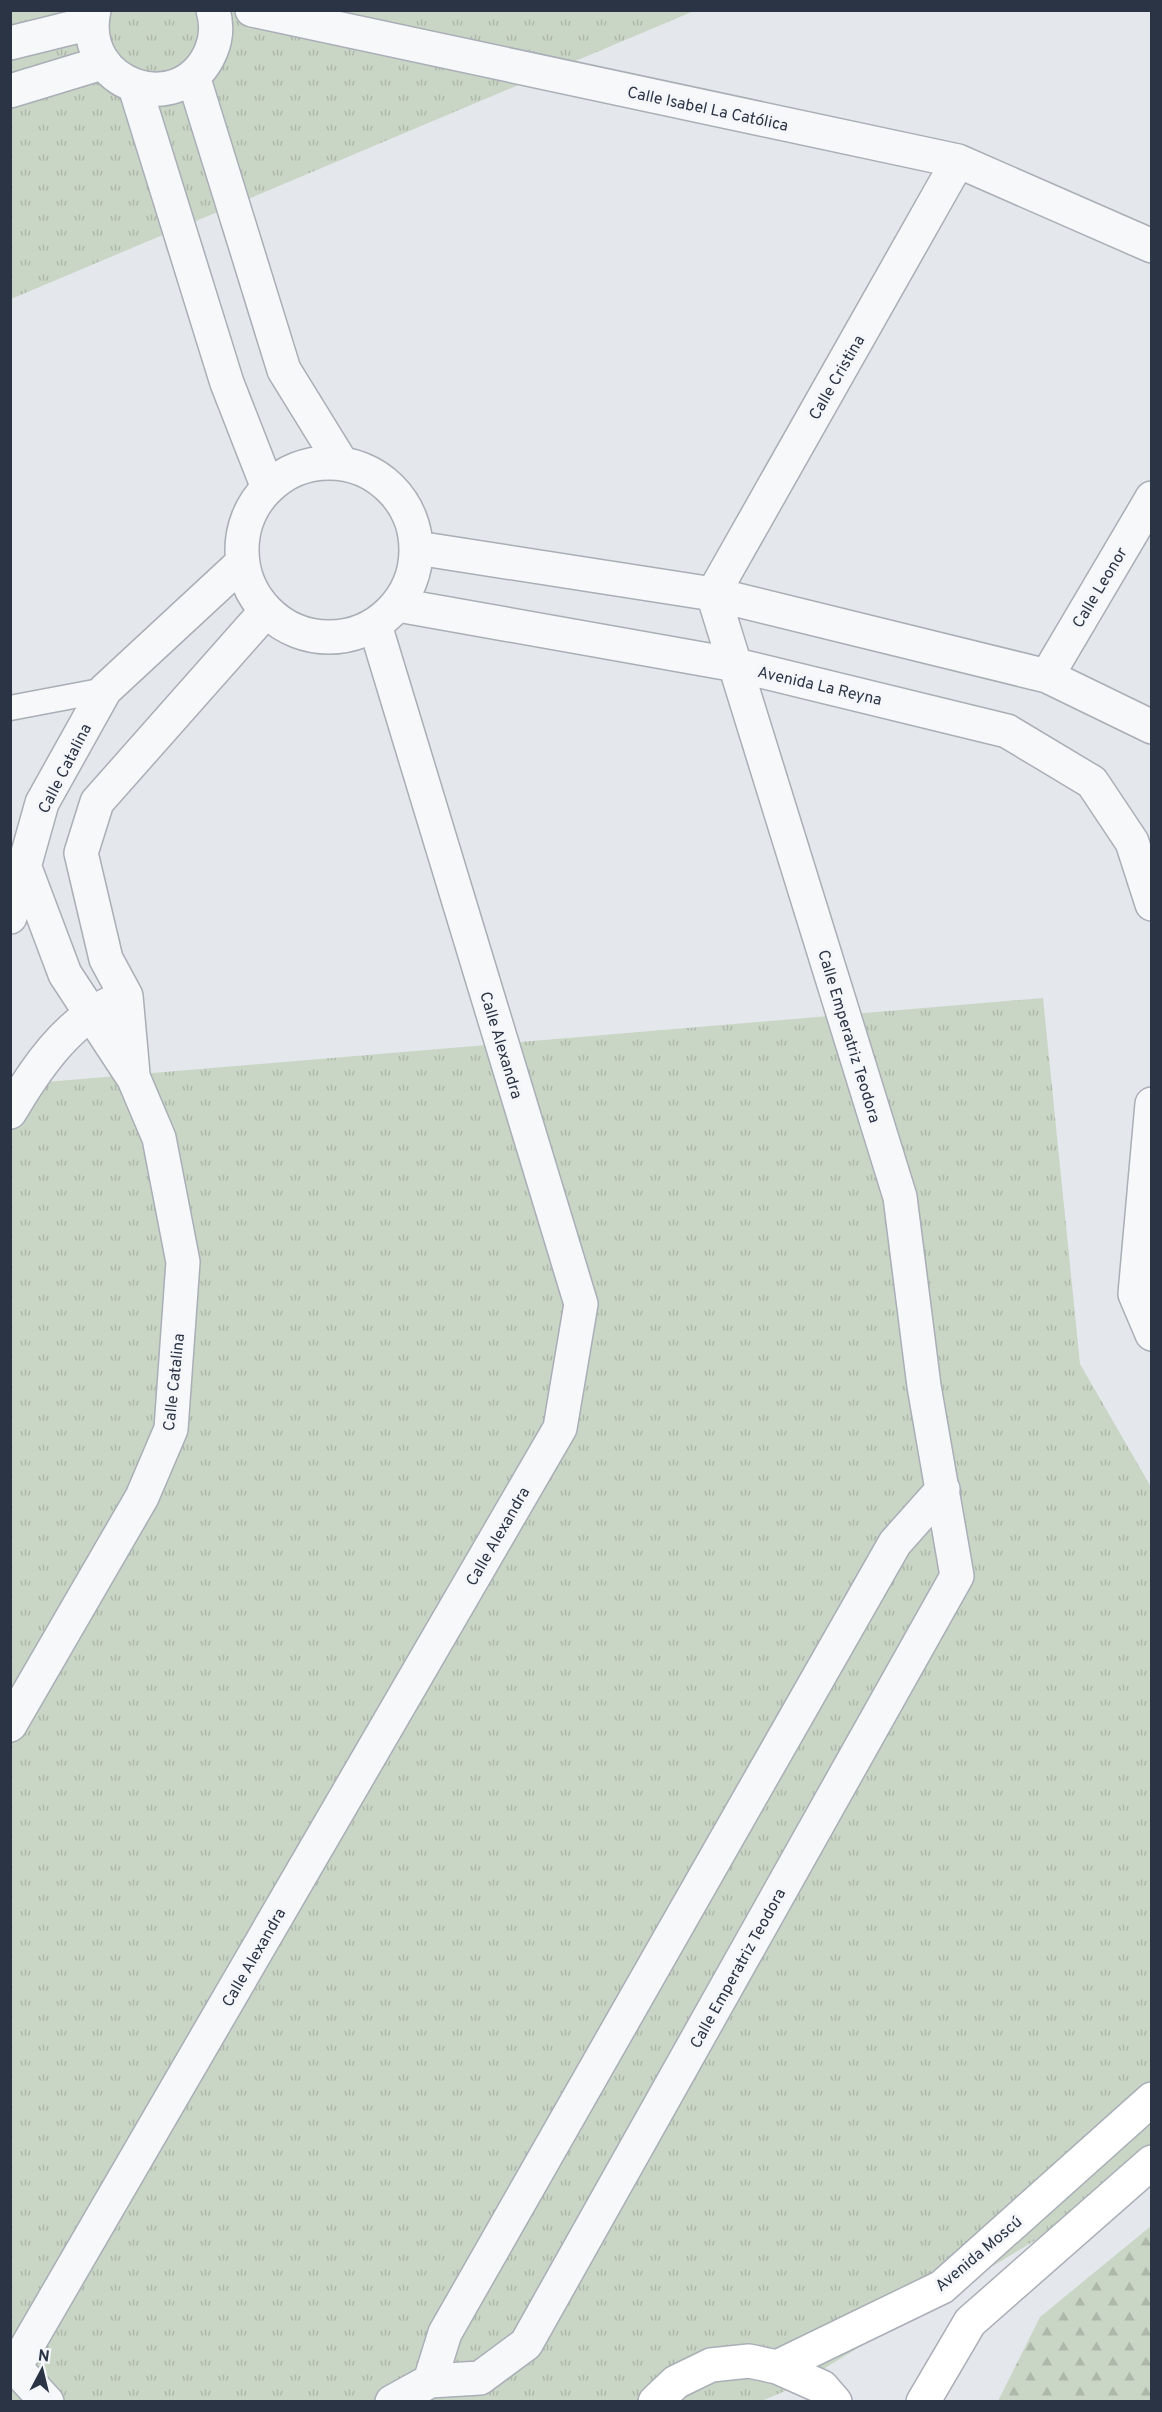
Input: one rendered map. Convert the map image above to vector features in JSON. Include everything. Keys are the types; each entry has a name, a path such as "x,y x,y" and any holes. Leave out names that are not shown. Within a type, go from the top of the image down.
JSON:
{"street":[{"path":"10,43 93,17 93,44 102,63 116,78 135,87 155,90 176,86 193,76 207,60 215,41 216,21 213,10"},
{"name":"Calle Isabel La Católica","path":"252,10 958,161 1152,246"},
{"path":"10,91 102,63"},
{"path":"193,76 284,370 342,464"},
{"path":"135,87 227,383 268,488"},
{"name":"Calle Cristina","path":"713,594 958,161"},
{"path":"315,464 342,464 372,474 395,493 411,519 417,548 413,578 387,615 347,637 316,637 288,627 266,611 251,588 242,563 243,536 251,510 268,488 289,472 315,464"},
{"name":"Calle Leonor","path":"1047,676 1152,498"},
{"path":"417,548 713,594 1047,676 1152,727"},
{"name":"Calle Catalina","path":"10,1725 142,1497 171,1430 183,1262 159,1138 134,1079 91,1011 64,974 24,865 42,803 105,690 242,563"},
{"name":"Calle Emperatriz Teodora","path":"392,2402 430,2381 480,2378 526,2344 957,1576 924,1386 900,1197 713,594"},
{"name":"Calle Catalina","path":"134,1079 126,996 106,959 81,853 97,802 266,611"},
{"name":"Avenida La Reyna","path":"387,615 736,665 1007,730 1092,782 1132,842 1152,904"},
{"name":"Calle Alexandra","path":"13,2364 560,1428 581,1304 387,615"},
{"path":"10,917 24,865"},
{"path":"10,1112 55,1048 91,1011 126,996"},
{"path":"1152,1104 1135,1294 1152,1334"},
{"path":"430,2381 445,2333 889,1553 895,1543 943,1489"},
{"name":"Avenida Moscú","path":"777,2367 942,2287 1152,2099"},
{"path":"923,2402 970,2322 1152,2162"},
{"path":"942,2287 970,2322"},
{"path":"655,2402 676,2382 711,2365 749,2361 777,2367 822,2387 835,2402"},
{"path":"13,2364 47,2402"}],"lane":[{"path":"10,708 105,690"}],"green space":[{"path":"11,11 694,11 11,299"},
{"path":"1043,998 1080,1364 1151,1487 1151,2170 792,2388 762,2401 11,2402 11,1085"},
{"path":"1151,2226 1151,2401 998,2401 1040,2317"}]}
